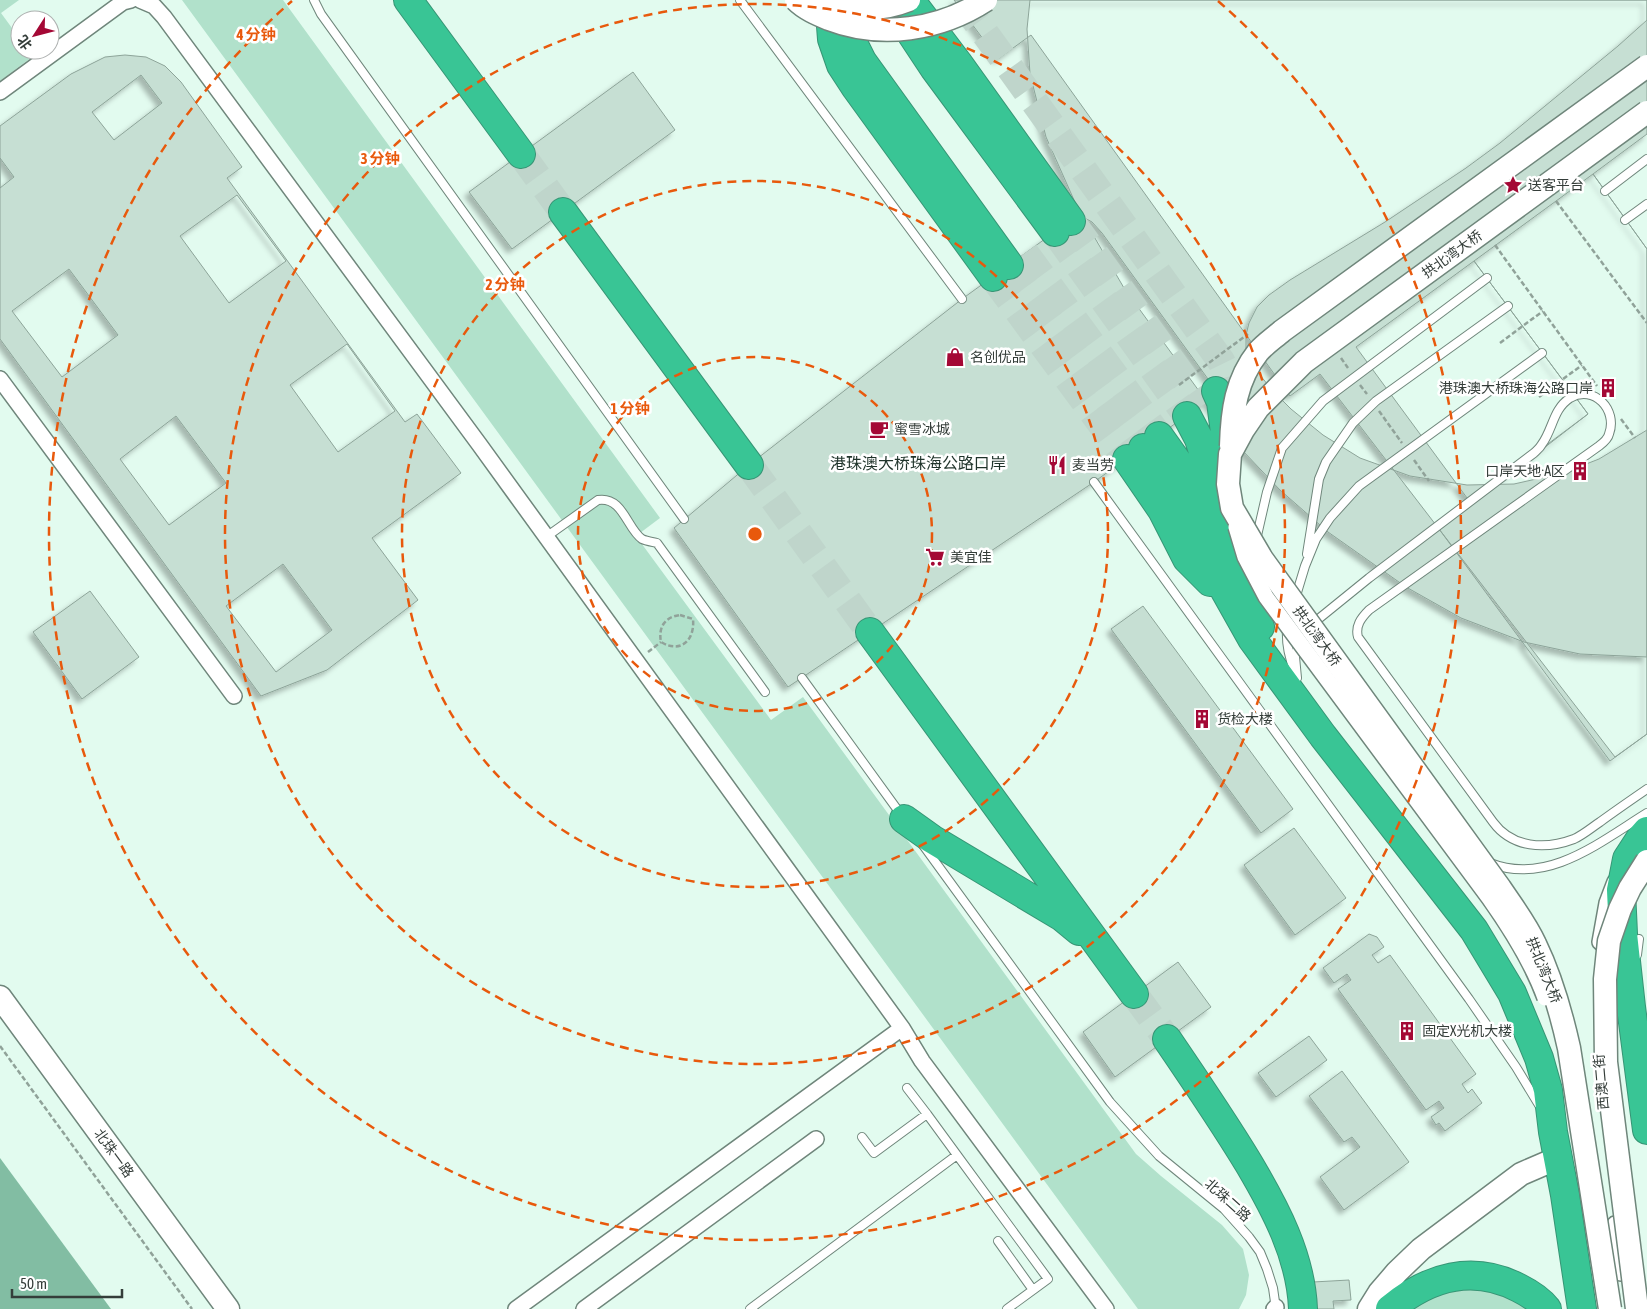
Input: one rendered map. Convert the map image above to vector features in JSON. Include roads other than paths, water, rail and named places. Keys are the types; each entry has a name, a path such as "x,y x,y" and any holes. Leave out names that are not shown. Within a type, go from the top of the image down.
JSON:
{"highway":[{"path":"408,0 520,154"},
{"path":"829,0 832,39 841,65 856,88 1009,265"},
{"path":"847,0 847,15 852,40 862,61 1009,265"},
{"path":"854,0 869,34 890,70 1009,265"},
{"path":"889,0 934,68 1071,221"},
{"path":"909,0 958,63 1071,221"},
{"path":"932,0 1004,95 1071,221"},
{"path":"563,212 749,464"},
{"path":"1258,638 1231,467 1202,404 1199,438 1243,579 1258,638 1270,664 1323,736 1474,930 1495,962 1512,993 1539,1058 1558,1086 1557,1104 1584,1173"},
{"path":"1143,448 1194,485 1201,500 1209,545 1217,570 1229,598 1258,638 1210,582 1196,556 1189,525 1180,502 1143,448"},
{"path":"870,632 1134,994"},
{"path":"904,819 932,839 1062,917 1102,950"},
{"path":"1647,831 1640,839 1637,860 1621,890 1623,934 1647,1130"},
{"path":"1167,1039 1225,1124 1280,1222 1296,1269 1282,1309"},
{"path":"1558,1086 1553,1132 1565,1195 1582,1309"},
{"path":"1390,1309 1404,1297 1423,1286 1436,1281 1467,1276 1484,1276 1506,1281 1526,1292 1548,1309"}],"main road":[{"path":"796,0 816,14 842,24 873,30 898,30 925,26 957,17 986,0"},
{"path":"823,0 851,9 869,10 909,0"},
{"path":"1231,467 1232,427 1236,395 1244,373 1260,350 1282,331 1647,66"},
{"name":"拱北湾大桥","path":"1610,1309 1569,1048 1562,1018 1535,943 1500,888 1262,559 1232,508 1228,484 1231,467 1243,430 1258,408 1304,362 1647,112"},
{"path":"1637,860 1630,888 1620,909 1609,941 1605,979 1606,1062 1637,1309"},
{"name":"北珠一路","path":"0,997 228,1309"},
{"path":"1369,1309 1397,1272 1421,1248 1521,1174 1558,1158"}],"street":[{"path":"0,92 123,2 131,0"},
{"path":"140,0 154,6 164,17 546,537 902,1028 922,1061 1106,1309"},
{"path":"0,378 234,696"},
{"path":"1232,508 1237,533 1245,557 1266,597 1440,830 1509,926 1526,956 1542,987 1560,1042 1558,1086"},
{"name":"西澳二街","path":"1627,1309 1618,1249 1604,1118 1596,1010 1599,950 1607,903 1615,882 1637,860"},
{"path":"516,1309 902,1028"},
{"path":"584,1309 816,1139"},
{"path":"1584,1173 1602,1309"}],"lane":[{"path":"314,0 321,14 684,519"},
{"path":"740,0 962,299"},
{"path":"1605,191 1647,158"},
{"path":"1626,220 1647,204"},
{"path":"1248,574 1267,492 1282,448 1323,401 1487,278"},
{"path":"1305,566 1319,479 1326,462 1343,435 1376,402 1508,306"},
{"path":"1301,686 1290,658 1286,640 1287,623 1305,566 1316,539 1330,518 1359,486 1542,353"},
{"path":"1297,678 1295,656 1298,642 1308,628 1369,578 1534,453 1542,444 1558,409 1564,403 1573,397 1585,394 1595,396 1604,402 1609,409 1612,425 1609,436 1599,446 1368,610 1359,622 1357,632 1358,637 1487,814 1507,837 1526,844 1540,845 1574,838 1647,789"},
{"path":"1094,482 1469,999 1516,1067 1553,1132"},
{"path":"546,537 598,500 604,499 615,504 641,538 657,543 765,692"},
{"name":"北珠二路","path":"802,678 1110,1102 1159,1156 1224,1208 1244,1230 1260,1252 1282,1309"},
{"path":"1308,702 1323,736"},
{"path":"1440,830 1472,854 1492,864 1528,869 1550,866 1568,860 1647,813"},
{"path":"1631,1007 1639,939"},
{"path":"907,1088 1048,1279 1006,1309"},
{"path":"862,1137 874,1153 927,1114"},
{"path":"750,1309 957,1155"},
{"path":"998,1241 1033,1290"}],"tunnel":[{"path":"961,0 1221,361 1230,389 1227,417"},
{"path":"521,154 563,212"},
{"path":"1071,221 1203,405"},
{"path":"1055,232 1187,416"},
{"path":"1025,253 1159,436"},
{"path":"1009,265 1143,448"},
{"path":"993,277 1127,459"},
{"path":"749,465 870,632"},
{"path":"1134,994 1167,1039"}],"place":[{"name":"送客平台","path":"1513,185"},
{"name":"名创优品","path":"955,357"},
{"name":"港珠澳大桥珠海公路口岸","path":"1608,388"},
{"name":"蜜雪冰城","path":"879,429"},
{"name":"麦当劳","path":"1057,465"},
{"name":"口岸天地·A区","path":"1580,471"},
{"name":"美宜佳","path":"935,557"},
{"name":"货检大楼","path":"1202,719"},
{"name":"固定X光机大楼","path":"1407,1031"}],"district":[{"name":"港珠澳大桥珠海公路口岸","path":"918,463"}]}
